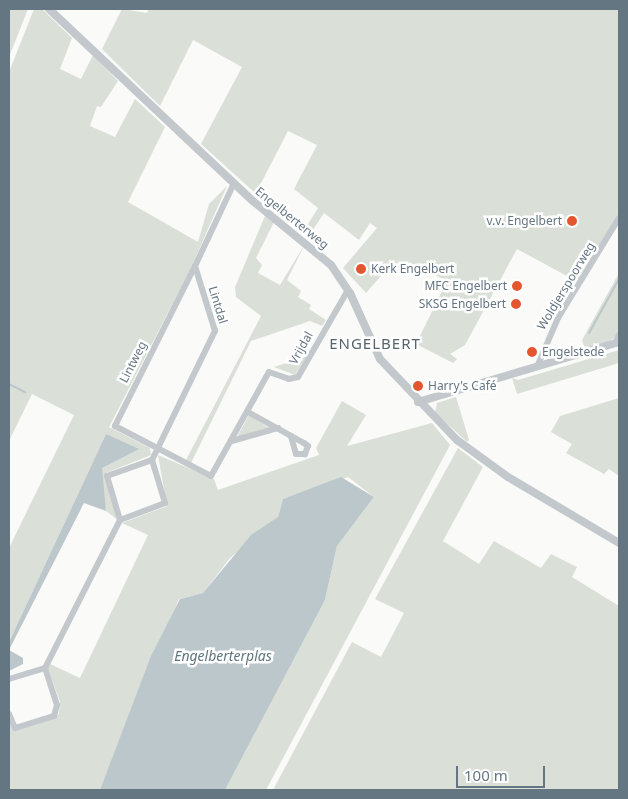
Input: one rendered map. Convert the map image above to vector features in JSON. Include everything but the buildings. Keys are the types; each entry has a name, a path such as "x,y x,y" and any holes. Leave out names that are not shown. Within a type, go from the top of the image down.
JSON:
{"street":[{"name":"Engelberterweg","path":"49,9 234,183 315,250 348,290 380,359 428,412 487,464 619,544"},
{"path":"195,266 234,183"},
{"name":"Woldjerspoorweg","path":"537,367 558,318 619,218"},
{"name":"Lintdal","path":"152,460 215,332 195,266"},
{"name":"Lintweg","path":"156,449 119,430 117,418 195,266"},
{"name":"Vrijdal","path":"156,449 211,476 269,372 289,380 298,377 348,290"},
{"path":"418,402 433,400 617,342 619,336"},
{"path":"428,412 433,400"},
{"path":"248,412 291,436"},
{"path":"232,441 278,428"},
{"path":"9,714 15,728 54,716 57,704 45,668 120,520 165,503 152,460 107,476 120,520"},
{"path":"9,679 45,668"}],"shaded area":[{"path":"9,9 28,9 9,57"},
{"path":"34,9 42,9 72,38 60,69 81,79 93,55 118,81 101,107 97,106 90,126 115,137 135,99 165,127 128,202 198,242 209,204 227,186 189,272 109,427 150,448 151,455 106,473 118,520 106,511 100,483 102,468 109,462 106,434 9,642 9,548 74,415 32,394 9,441 9,72"},
{"path":"122,9 147,13 149,9 619,9 619,214 578,282 517,249 465,345 450,354 457,359 453,363 416,344 447,281 409,262 406,268 393,262 366,293 343,268 377,228 370,223 359,240 324,213 309,236 303,232 318,208 294,189 317,145 288,131 258,189 278,203 274,210 201,144 242,67 193,40 160,106 102,49"},
{"path":"265,216 274,222 256,258 262,265 258,273 280,285 305,244 287,280 301,291 298,297 311,305 309,309 326,320 322,326 310,321 251,341 191,463 186,460 261,316 236,297 235,287"},
{"path":"619,273 619,333 608,343 585,350 582,340"},
{"path":"619,350 619,363 517,394 512,378 518,380"},
{"path":"307,356 295,375 274,367"},
{"path":"456,397 469,440 467,442 435,412 437,403"},
{"path":"619,398 619,476 609,469 604,474 566,453 572,444 551,432 560,416"},
{"path":"342,401 366,415 347,446 432,423 450,445 266,790 225,790 325,600 337,546 374,497 348,477 283,499 278,517 230,558 203,593 179,599 100,790 9,790 9,718 13,731 59,714 60,702 48,668 50,664 80,678 148,535 122,523 167,506 158,455 214,479 218,490 319,455 316,448"},
{"path":"249,415 269,428 237,437"},
{"path":"458,448 483,467 443,541 479,564 494,541 541,568 551,554 577,567 572,577 619,606 619,790 273,790 352,642 381,657 404,613 375,599"}],"water":[{"path":"106,434 139,449 102,468 106,511 84,503 9,650 9,642"},
{"name":"Engelberterplas","path":"341,477 374,497 337,546 325,600 225,790 100,790 151,656 180,599 203,593 251,535 278,517 283,499"},
{"path":"9,650 23,658 23,664 9,671"}],"waterway":[{"path":"589,333 619,279"},
{"path":"9,384 25,392"}],"place":[{"name":"v.v. Engelbert","path":"572,221"},
{"name":"Kerk Engelbert","path":"361,269"},
{"name":"MFC Engelbert","path":"517,286"},
{"name":"SKSG Engelbert","path":"516,304"},
{"name":"Engelstede","path":"532,352"},
{"name":"Harry's Café","path":"418,386"}],"district":[{"name":"ENGELBERT","path":"375,344"}]}
